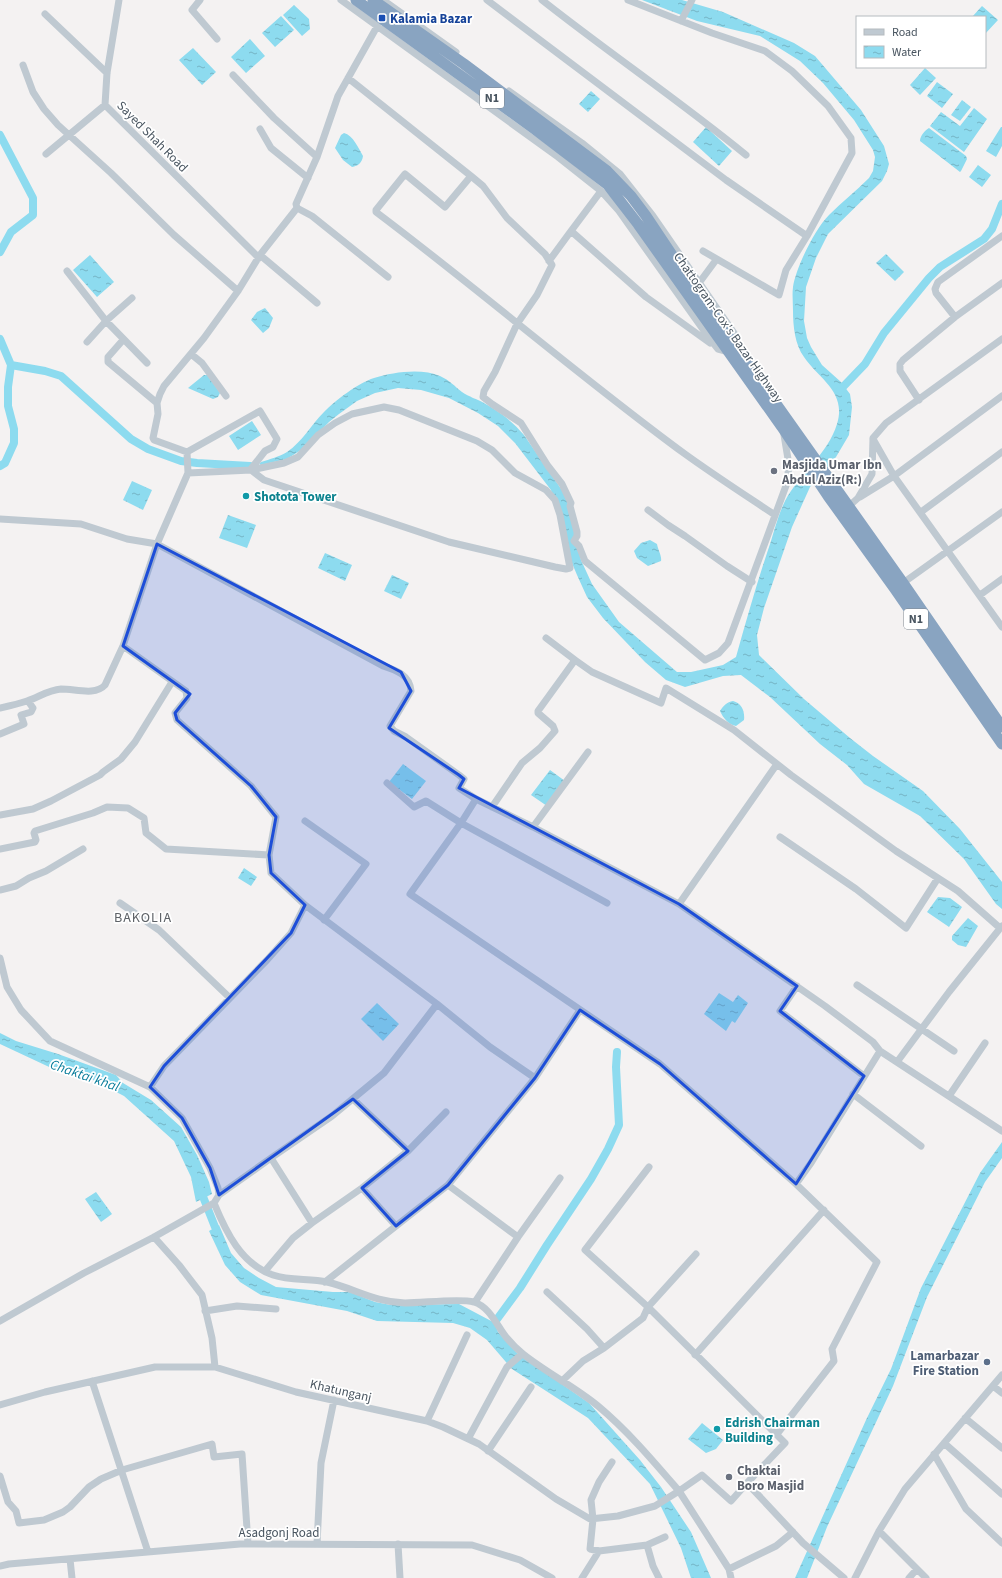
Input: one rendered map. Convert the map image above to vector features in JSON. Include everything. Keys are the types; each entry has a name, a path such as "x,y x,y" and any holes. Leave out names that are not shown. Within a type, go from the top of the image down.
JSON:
{"highway":[{"name":"Chattogram-Cox's Bazar Highway","path":"356,0 607,184 660,262 796,440 833,493 895,589 971,691 1002,727"},
{"name":"Chattogram-Cox's Bazar Highway","path":"372,0 464,64 607,171 631,196 679,259 728,350 782,427 796,440"},
{"name":"Chattogram-Cox's Bazar Highway","path":"833,493 849,506 903,583 971,691 1002,744"}],"street":[{"name":"Sayed Shah Road","path":"119,0 108,73 105,106 259,256 317,303"},
{"path":"200,0 192,10 217,39"},
{"path":"341,0 379,24 601,190 641,234"},
{"path":"383,0 582,143 620,174 634,191 668,244"},
{"path":"392,7 399,0"},
{"path":"487,0 726,180 807,236"},
{"path":"542,0 700,118 746,155"},
{"path":"628,0 682,19 712,33 765,51 792,71 828,106 851,138 852,153 807,236 786,270 779,295 716,260 703,251"},
{"path":"682,19 692,0"},
{"path":"45,14 108,73"},
{"path":"250,470 265,451 273,446 277,439 260,411 187,452 154,440 152,436 158,414 157,403 164,386 191,354 238,291 259,256 297,208 296,204 317,157 338,96 379,24"},
{"path":"22,65 33,92 44,109 69,136 111,173 174,235 238,291"},
{"path":"233,75 274,118 317,157"},
{"path":"348,78 483,186 507,218 545,254 552,265 537,295 517,324 495,372 484,391 483,397 521,423 548,466 562,484 571,503 570,506 577,532 574,541 585,561 705,660 720,653 728,643 752,582 787,483 789,465 782,427"},
{"path":"46,154 105,106"},
{"path":"260,129 272,148 308,178"},
{"path":"471,176 445,207 405,174 376,212 440,261 517,324 685,454 775,515"},
{"path":"549,261 601,190"},
{"path":"297,208 312,216 388,277"},
{"path":"571,231 646,297 728,350 737,340 734,333 699,282 679,259"},
{"path":"955,317 936,293 935,289 938,282 1002,236"},
{"path":"699,282 716,260"},
{"path":"66,271 106,321 147,363"},
{"path":"919,400 900,371 900,364 955,317 1002,283"},
{"path":"87,342 106,321 132,298"},
{"path":"858,498 872,474 873,438 886,423 1002,339"},
{"path":"123,340 108,357 108,362 157,403"},
{"path":"191,354 202,363 226,396"},
{"path":"849,506 858,498 894,476 1002,396"},
{"path":"188,473 250,470 284,464 298,457 318,435 335,423 352,414 384,407 399,410 477,441 492,450 515,473 546,490 555,500 570,568 566,569 555,567 449,542 264,480 250,470"},
{"path":"873,438 894,476 1002,627"},
{"path":"0,708 28,701 51,690 62,689 94,691 101,690 105,685 123,646 157,544 188,473 187,452"},
{"path":"921,512 1002,452"},
{"path":"648,510 668,526 752,582"},
{"path":"903,583 1002,512"},
{"path":"0,519 81,524 127,539 157,544 383,666 401,672 411,686 411,691 390,726 394,731 406,737 464,779 459,788 476,799 533,827 679,904 797,986 873,1042 880,1051 1002,1131"},
{"path":"980,595 1002,579"},
{"path":"546,638 592,672 661,704 666,688 734,730 777,764 896,851 958,891 1001,927 949,992 897,1062"},
{"path":"123,646 186,691 187,698 175,713 176,720 251,786 276,817 269,856 271,873 304,905 437,1004 490,1046 535,1078"},
{"path":"492,807 522,763 540,748 555,731 553,726 538,713 538,711 575,660"},
{"path":"0,815 33,809 100,775 112,766 121,759 135,742 172,682"},
{"path":"0,734 24,724 21,715 32,711 28,701"},
{"path":"533,827 588,752"},
{"path":"679,904 777,764"},
{"path":"387,783 414,807 426,801 461,823 607,903"},
{"path":"476,799 461,823 410,894 660,1064 796,1184 877,1262 832,1349 834,1360 776,1434"},
{"path":"0,849 35,842 35,831 107,807 128,808 144,818 146,834 166,849 269,856"},
{"path":"305,821 366,864 324,920"},
{"path":"780,837 856,889 906,928 938,878"},
{"path":"0,890 16,886 29,878 46,871 83,849"},
{"path":"120,903 159,930 230,998"},
{"path":"150,1087 164,1066 292,933 304,905"},
{"path":"0,958 7,987 21,1010 50,1041 150,1087 182,1118 210,1168 218,1188 219,1196"},
{"path":"857,985 921,1030 954,1051"},
{"path":"797,986 780,1010 864,1076"},
{"path":"0,1321 84,1273 154,1237 212,1204 219,1196 270,1158 332,1116 384,1074 437,1004"},
{"path":"325,1282 448,1185 535,1078 580,1010"},
{"path":"949,1096 985,1043"},
{"path":"796,1184 811,1163 880,1051"},
{"path":"853,1094 920,1146"},
{"path":"353,1099 408,1151"},
{"path":"264,1270 293,1238 362,1188 408,1151 446,1112"},
{"path":"270,1158 312,1223"},
{"path":"593,1519 618,1516 655,1506 702,1475 731,1501 784,1443 648,1307 585,1250 649,1167"},
{"path":"475,1302 518,1237 560,1178"},
{"path":"448,1185 518,1237"},
{"path":"362,1188 396,1226"},
{"path":"212,1204 237,1249 252,1264 273,1275 325,1282 354,1290 370,1298 386,1302 475,1302 488,1311 507,1338 522,1354 598,1406 642,1449 677,1492 729,1569 731,1578"},
{"path":"695,1355 824,1210"},
{"path":"154,1237 179,1265 202,1295 212,1338 215,1367"},
{"path":"562,1381 583,1361 604,1348 643,1318 648,1307 696,1254"},
{"path":"547,1292 587,1329 604,1348"},
{"path":"206,1311 237,1306 276,1309"},
{"path":"427,1421 467,1335"},
{"path":"468,1439 507,1368 522,1354"},
{"name":"Khatunganj","path":"0,1405 45,1392 155,1367 215,1367 296,1392 427,1421 443,1427 488,1451 556,1499 590,1519 593,1519"},
{"path":"856,1578 879,1531 904,1489 1002,1375"},
{"path":"92,1381 148,1552"},
{"path":"993,1386 1002,1393"},
{"path":"488,1451 531,1387"},
{"path":"317,1544 321,1463 334,1400"},
{"path":"965,1418 1002,1448"},
{"path":"944,1443 1002,1494"},
{"path":"0,1476 8,1502 16,1511 19,1523 44,1520 63,1512 70,1507 89,1487 101,1479 122,1470 212,1444 214,1457 242,1454 248,1544"},
{"path":"934,1454 966,1510 1002,1543"},
{"path":"612,1462 599,1482 591,1500 593,1519 590,1549 599,1551 647,1545 665,1537"},
{"path":"747,1483 803,1543 844,1578"},
{"path":"879,1531 926,1578"},
{"path":"729,1569 776,1546 793,1532"},
{"name":"Asadgonj Road","path":"0,1566 70,1558 248,1544 472,1545 520,1560 552,1578"},
{"path":"398,1544 400,1578"},
{"path":"647,1545 653,1566 659,1578"},
{"path":"582,1578 599,1551"},
{"path":"70,1558 72,1578"},
{"path":"909,1578 917,1569"}],"highlighted area":[{"path":"157,544 401,672 411,691 389,728 464,779 459,788 679,904 797,986 780,1011 864,1076 796,1184 660,1064 580,1010 535,1078 448,1185 396,1226 362,1188 408,1151 353,1099 219,1195 210,1168 182,1118 150,1087 164,1066 291,933 305,905 271,873 269,855 276,817 251,786 177,720 175,713 190,694 123,646"}],"water":[{"path":"642,0 682,0 723,12 794,43 815,56 861,110 884,146 889,164 882,181 828,234 816,258 806,287 804,321 807,338 822,365 841,382 850,394 852,407 849,435 836,457 810,487 792,527 764,608 757,635 759,655 804,699 850,738 923,791 960,829 1002,882 1002,909 996,904 964,859 920,816 864,784 847,765 820,744 770,697 741,675 723,676 685,687 666,680 645,662 603,618 587,597 569,556 551,490 515,443 498,426 478,413 449,398 421,390 398,388 375,393 357,401 339,414 329,422 304,448 287,459 261,465 259,464 287,452 302,438 329,407 348,392 368,380 390,374 407,372 425,372 440,376 465,394 500,413 524,435 566,496 581,560 592,584 619,622 677,672 691,672 723,665 736,657 757,584 785,501 827,445 833,435 839,413 835,395 830,387 810,365 798,347 793,317 793,290 795,279 802,259 818,229 829,215 869,178 873,171 875,157 873,150 854,120 823,83 800,61 760,36 697,21"},
{"path":"294,5 309,19 310,29 302,36 283,15"},
{"path":"982,6 998,20 986,33 986,16 973,16"},
{"path":"281,16 294,30 275,47 262,33"},
{"path":"250,39 265,56 246,73 231,57"},
{"path":"193,48 216,72 202,85 179,60"},
{"path":"925,68 936,78 920,95 910,85"},
{"path":"937,82 953,94 942,108 927,96"},
{"path":"591,91 600,99 588,112 579,104"},
{"path":"962,100 971,107 960,121 951,115"},
{"path":"974,108 987,119 964,152 930,126 941,112 960,126"},
{"path":"706,127 732,151 719,166 693,142"},
{"path":"1001,127 1002,146 996,157 986,151"},
{"path":"929,128 966,156 967,159 960,172 920,141 923,133"},
{"path":"344,133 353,139 363,156 361,162 354,167 343,160 335,148 341,135"},
{"path":"978,165 991,175 982,187 969,177"},
{"path":"886,254 904,272 895,281 876,263"},
{"path":"90,255 114,282 97,297 73,270"},
{"path":"265,308 273,318 269,328 263,333 251,320 257,312"},
{"path":"204,375 208,375 220,393 218,397 213,399 188,388"},
{"path":"252,421 261,435 238,450 229,436"},
{"path":"132,481 152,490 143,510 123,500"},
{"path":"228,515 256,525 247,548 219,538"},
{"path":"650,540 657,544 661,561 648,566 637,558 634,551 641,543"},
{"path":"325,553 352,565 345,581 318,568"},
{"path":"392,575 409,583 401,599 384,591"},
{"path":"733,701 741,706 744,714 744,720 736,726 726,721 720,711 725,704"},
{"path":"403,764 426,781 412,799 389,782"},
{"path":"550,770 565,781 547,806 531,795"},
{"path":"244,868 257,877 251,886 238,878"},
{"path":"938,897 950,898 962,907 949,927 927,912"},
{"path":"968,918 978,926 966,947 958,945 952,940 952,936"},
{"path":"719,993 733,1002 738,995 748,1003 735,1023 732,1021 726,1031 704,1014"},
{"path":"377,1003 399,1024 383,1041 361,1019"},
{"path":"0,1033 16,1041 58,1054 116,1075 123,1083 151,1100 181,1127 197,1155 209,1182 212,1194 196,1202 191,1177 174,1141 124,1096 91,1079 73,1073 62,1073 0,1044"},
{"path":"1002,1142 1002,1158 985,1182 927,1297 893,1386 827,1527 807,1578 795,1578 866,1420 891,1369 921,1288 980,1173"},
{"path":"96,1192 112,1214 101,1222 85,1199"},
{"path":"219,1225 231,1253 244,1268 276,1287 350,1292 375,1302 391,1305 459,1304 495,1323 498,1332 517,1353 589,1403 640,1460 661,1487 691,1532 711,1578 691,1578 681,1548 650,1484 588,1418 512,1369 487,1340 470,1328 453,1323 377,1321 347,1311 261,1295 240,1282 225,1265 209,1231"},
{"path":"702,1423 723,1440 716,1449 706,1453 688,1439"}],"waterway":[{"name":"Chaktai khal","path":"0,135 33,198 33,215 11,232 0,252"},
{"path":"840,390 865,364 884,333 929,278 940,267 984,239 992,229 1002,204"},
{"name":"Chaktai khal","path":"0,339 11,365"},
{"path":"11,365 45,371 61,376 131,439 148,449 181,461 250,466"},
{"path":"0,466 5,463 14,443 14,429 8,406 8,387 11,365"},
{"path":"492,1326 520,1288 591,1179 608,1149 619,1125 616,1067 617,1052"},
{"name":"Chaktai khal","path":"200,1189 215,1227"}],"place":[{"name":"Kalamia Bazar","path":"382,18"},
{"name":"Masjida Umar Ibn Abdul Aziz(R:)","path":"774,471"},
{"name":"Shotota Tower","path":"246,496"},
{"name":"Lamarbazar Fire Station","path":"987,1362"},
{"name":"Edrish Chairman Building","path":"717,1429"},
{"name":"Chaktai Boro Masjid","path":"729,1477"}],"district":[{"name":"BAKOLIA","path":"143,917"}]}
